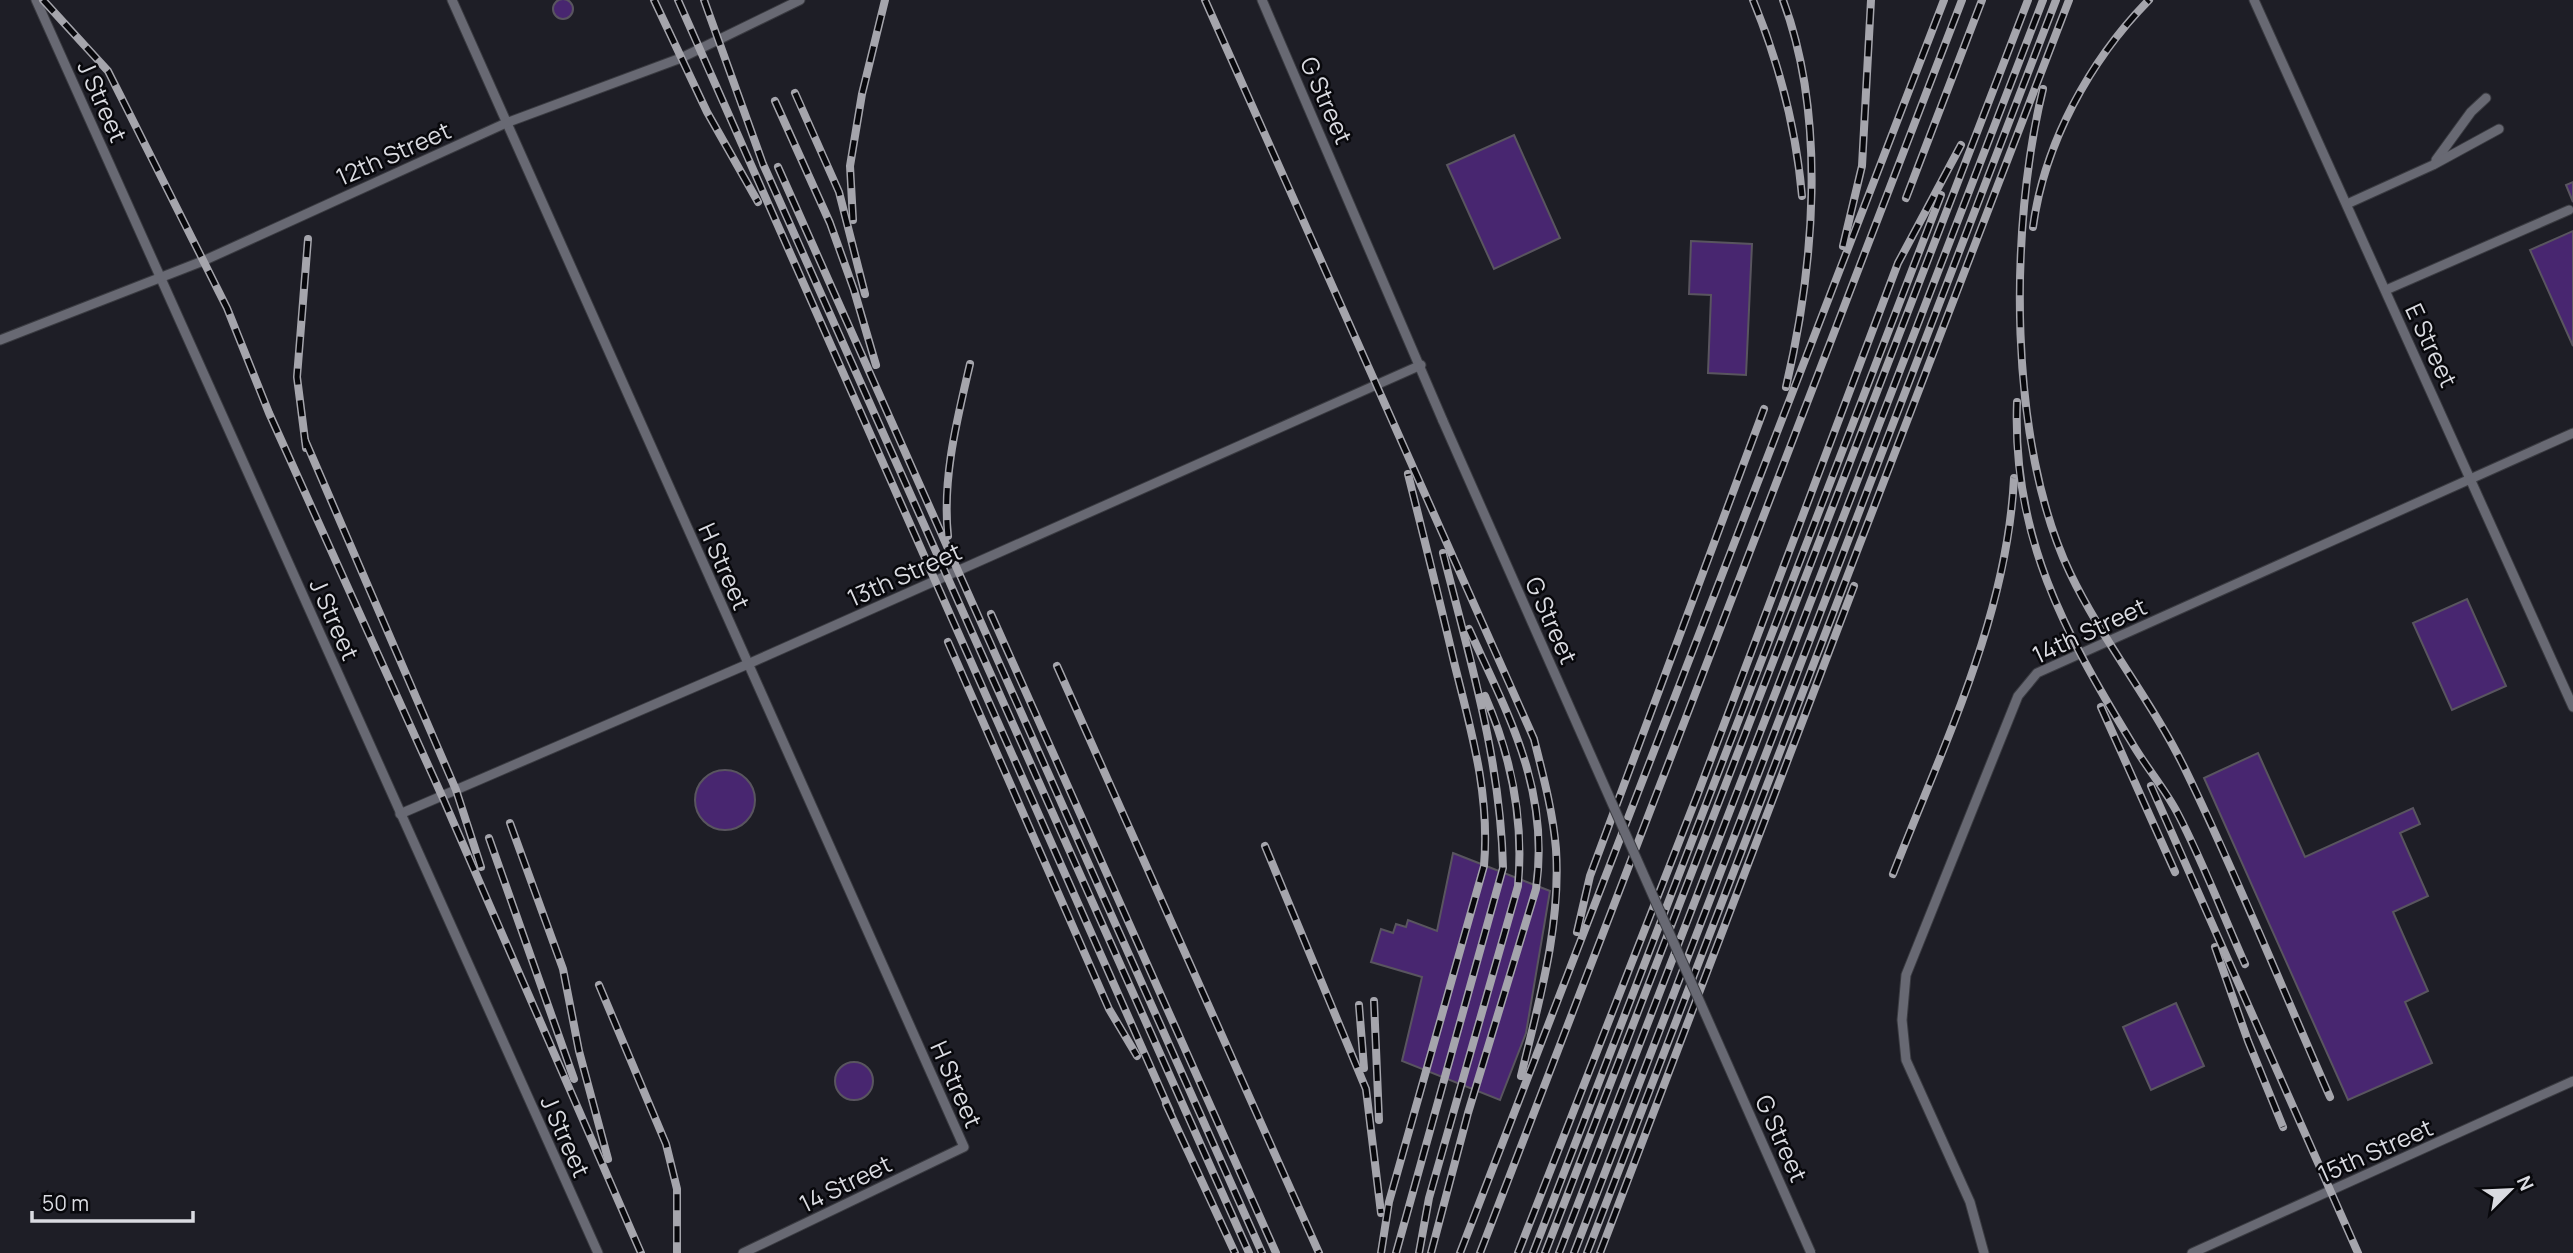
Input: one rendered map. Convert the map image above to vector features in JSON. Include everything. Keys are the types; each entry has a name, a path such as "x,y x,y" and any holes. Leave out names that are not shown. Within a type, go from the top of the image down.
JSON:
{"lane":[{"name":"J Street","path":"36,0 598,1253"},
{"name":"H Street","path":"452,0 964,1147"},
{"name":"12th Street","path":"0,340 160,275 203,261 506,123 681,58 800,0"},
{"name":"G Street","path":"1262,0 1443,421 1811,1253"},
{"name":"E Street","path":"2254,0 2472,478 2573,707"},
{"path":"2433,165 2471,112 2486,98"},
{"path":"2347,204 2433,165 2499,129"},
{"path":"2386,290 2569,210"},
{"name":"13th Street","path":"400,814 748,664 1421,365"},
{"name":"14th Street","path":"1983,1253 1970,1202 1906,1060 1902,1020 1906,975 2018,696 2037,673 2573,433"},
{"name":"15th Street","path":"2192,1253 2573,1081"},
{"name":"14 Street","path":"743,1253 964,1147"}],"building":[{"path":"563,-1 570,2 573,9 570,16 563,19 556,16 553,9 556,2"},
{"path":"1514,135 1560,238 1494,269 1447,165"},
{"path":"2573,182 2573,202 2566,185"},
{"path":"2573,231 2573,346 2530,250"},
{"path":"1691,241 1752,244 1746,375 1708,373 1711,295 1689,294"},
{"path":"2467,599 2506,686 2452,710 2413,623"},
{"path":"2258,753 2305,857 2413,808 2420,824 2400,833 2428,896 2393,912 2428,991 2405,1002 2432,1063 2348,1100 2204,778"},
{"path":"719,770 731,770 750,783 755,800 753,812 742,825 731,830 719,830 700,817 695,806 695,794 708,775"},
{"path":"1453,853 1550,891 1526,1033 1500,1100 1402,1061 1422,977 1371,962 1381,929 1393,933 1396,924 1406,927 1408,920 1437,931"},
{"path":"2176,1003 2204,1066 2151,1090 2123,1027"},
{"path":"854,1062 867,1068 873,1081 867,1094 854,1100 841,1094 835,1081 841,1068"}],"railway":[{"path":"43,0 108,71 227,308 269,413 442,796 641,1253"},
{"path":"654,0 707,112 758,202"},
{"path":"678,0 1170,1111"},
{"path":"704,0 763,164 1249,1253"},
{"path":"853,220 850,166 862,94 885,0"},
{"path":"1205,0 1534,739 1553,821 1557,878 1547,964 1521,1076"},
{"path":"1753,0 1785,96 1802,196"},
{"path":"1783,0 1797,46 1806,93 1812,193 1804,293 1786,387"},
{"path":"1843,246 1862,166 1871,0"},
{"path":"1460,1253 1944,0"},
{"path":"1480,1253 1962,0"},
{"path":"1906,198 1982,0"},
{"path":"1545,1253 2028,0"},
{"path":"1559,1253 2043,0"},
{"path":"1574,1253 2056,0"},
{"path":"1587,1253 2069,0"},
{"path":"2033,227 2047,165 2073,105 2108,49 2149,0"},
{"path":"2043,89 2024,205 2020,334 2025,399 2035,462 2050,521 2070,573 2083,598 2158,719 2185,769 2330,1097"},
{"path":"795,93 839,192 865,294"},
{"path":"775,101 830,223 854,290 876,365"},
{"path":"1518,1253 1697,796 1898,263 1961,145"},
{"path":"778,167 1262,1253"},
{"path":"1533,1253 1941,195"},
{"path":"306,448 297,377 308,239"},
{"path":"948,536 949,471 970,364"},
{"path":"2017,402 2018,451 2023,496 2033,540 2047,581 2064,622 2107,702 2178,814 2245,964"},
{"path":"1577,932 1590,876 1764,409"},
{"path":"305,440 456,790 481,867"},
{"path":"1381,1253 1389,1202 1484,866 1485,840 1482,789 1473,740 1408,474"},
{"path":"1893,874 1970,680 1986,631 2009,530 2014,478"},
{"path":"1396,1253 1503,868 1501,828 1490,748 1443,553"},
{"path":"1600,1253 1854,586"},
{"path":"991,614 1276,1253"},
{"path":"1431,1253 1468,1113 1536,889 1539,853 1532,786 1523,754 1469,629"},
{"path":"948,642 1109,1009 1137,1056"},
{"path":"1057,666 1319,1253"},
{"path":"1419,1253 1429,1198 1518,886 1519,837 1514,789 1502,742 1485,696"},
{"path":"2101,707 2175,872"},
{"path":"2151,786 2358,1253"},
{"path":"510,823 563,969 579,1051 608,1159"},
{"path":"489,838 574,1079"},
{"path":"1265,846 1366,1089 1381,1213"},
{"path":"2215,947 2248,1041 2283,1127"},
{"path":"599,985 666,1144 677,1189 677,1253"},
{"path":"1374,1001 1379,1120"},
{"path":"1359,1005 1364,1068"},
{"path":"1166,1104 1235,1253"}]}
